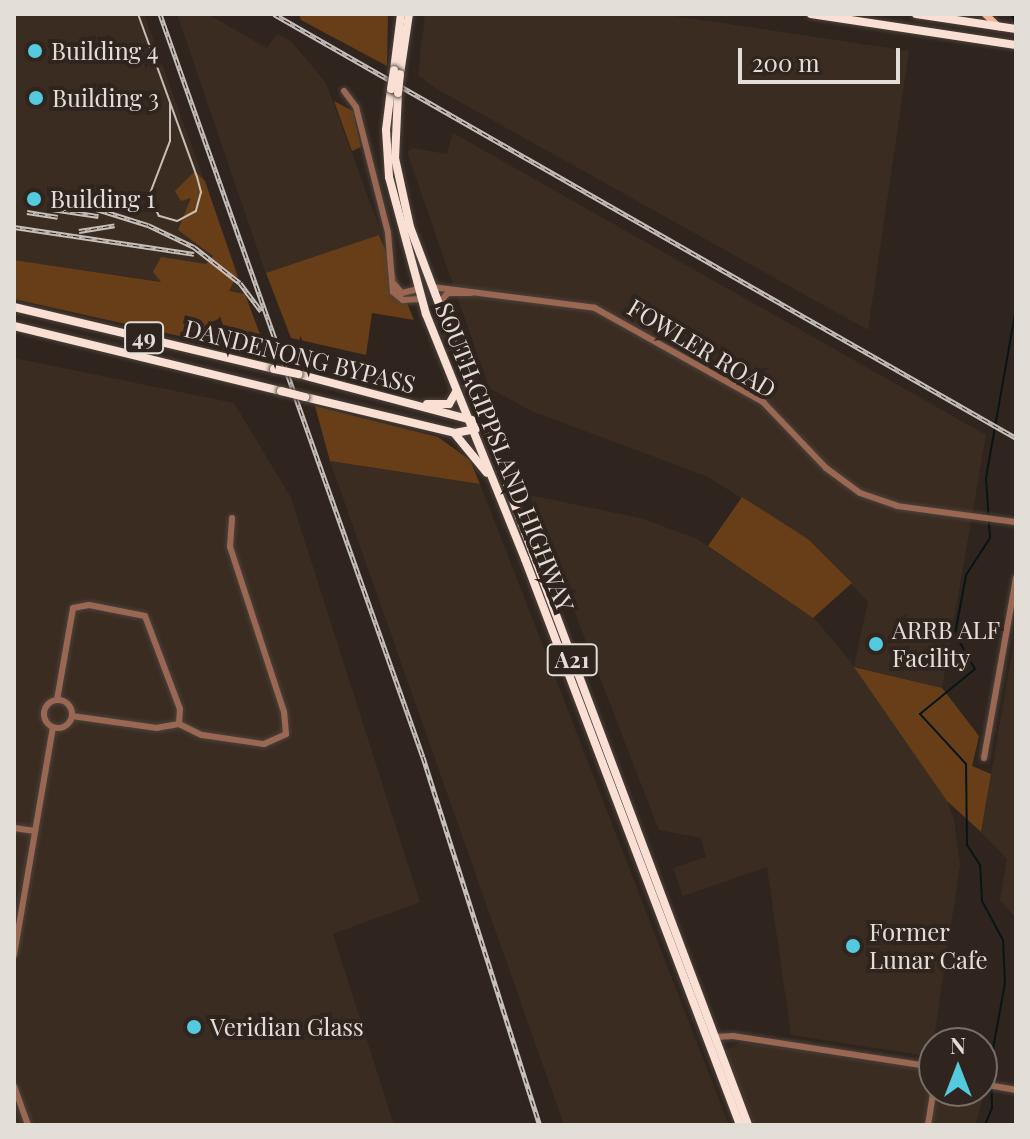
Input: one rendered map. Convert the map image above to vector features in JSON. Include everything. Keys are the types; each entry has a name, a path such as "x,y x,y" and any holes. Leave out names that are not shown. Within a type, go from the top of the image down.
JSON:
{"highway":[{"name":"SOUTH GIPPSLAND HIGHWAY","path":"397,72 399,14"},
{"name":"SOUTH GIPPSLAND HIGHWAY","path":"409,14 394,91 389,177 421,299 455,388 529,558"},
{"path":"811,14 1013,44"},
{"path":"916,14 971,18 1016,29"},
{"path":"968,37 971,18"},
{"name":"SOUTH GIPPSLAND HIGHWAY","path":"394,91 394,141 399,191 529,558 744,1124"},
{"path":"418,289 432,287"},
{"path":"421,299 432,287"},
{"name":"DANDENONG BYPASS","path":"14,307 298,374 483,425"},
{"name":"DANDENONG BYPASS","path":"14,326 450,432 473,430"},
{"name":"49","path":"403,403 448,404 455,388"},
{"name":"49","path":"473,430 483,425"},
{"path":"450,432 464,441 498,490"}],"main road":[{"path":"985,14 1002,27"}],"street":[{"path":"344,91 357,112 389,239 392,280 398,298 421,299"},
{"path":"392,280 402,293 418,289"},
{"name":"FOWLER ROAD","path":"432,287 574,302 613,315 763,402 831,472 860,493 903,508 1016,522"},
{"path":"438,305 451,292 491,291"},
{"path":"72,716 157,728 179,724 202,735 264,744 286,734 284,712 230,547 232,518"},
{"path":"984,758 1016,578"},
{"path":"14,955 53,727 44,712 57,700 73,608 89,605 138,613 152,625 180,709 179,724"},
{"path":"1009,629 1016,636"},
{"path":"57,700 70,706 72,716"},
{"path":"53,727 63,727 72,716"},
{"path":"14,828 35,831"},
{"path":"711,1042 733,1036 918,1065"},
{"path":"14,1086 28,1125"}],"shaded area":[{"path":"14,14 144,14 239,277 234,282 245,294 14,260"},
{"path":"177,14 207,14 267,48 277,34 291,41 326,83 382,235 266,274"},
{"path":"299,14 388,14 387,66 301,20"},
{"path":"425,14 661,14 909,51 868,330 435,88 418,75"},
{"path":"334,101 353,111 361,147 352,151"},
{"path":"453,133 986,435 942,688 856,667 947,801 954,819 960,865 936,1027 918,1027 918,1055 791,1035 767,867 683,896 673,868 706,857 701,838 659,830 529,495 640,518 695,538 816,620 854,666 868,602 808,539 706,476 534,412 489,388 407,152 412,148 447,154"},
{"path":"195,171 205,181 237,275 229,291 245,294 268,356 14,299 14,260 161,282 153,272 161,257 206,264 213,256 178,230 191,198 181,201 175,191"},
{"path":"379,235 414,320 372,313 366,355 291,338 266,273"},
{"path":"14,358 234,403 291,498 420,902 333,934 394,1125 14,1125"},
{"path":"315,406 438,437 470,460 480,484 330,461"},
{"path":"330,461 480,484 729,1125 564,1125"},
{"path":"742,497 808,539 852,583 813,618 708,546"},
{"path":"1016,630 1016,918 1000,900 1007,859 981,832"},
{"path":"854,667 942,688 979,736 972,766 991,774 981,832 947,801"},
{"path":"741,1042 918,1069 918,1107 926,1107 923,1125 754,1125 725,1050"},
{"path":"933,1107 980,1107 975,1125 930,1125"}],"waterway":[{"path":"1012,14 1015,24"},
{"path":"985,1125 992,1108 991,1060 1005,983 1003,940 982,901 980,865 967,845 966,764 920,714 975,669 955,634 966,575 990,538 986,478 1016,308"}],"tram line":[{"path":"138,14 197,177 201,192 196,211 177,221 159,216 149,196 170,141 170,103"}],"railway":[{"path":"160,14 423,757 540,1125"},
{"path":"274,14 1016,438"},
{"path":"86,188 94,189"},
{"path":"84,205 148,225 194,247 240,283 261,311"},
{"path":"52,209 98,216"},
{"path":"27,212 58,217"},
{"path":"79,231 115,225"},
{"path":"14,227 194,254"}],"place":[{"name":"Building 4","path":"35,51"},
{"name":"Building 3","path":"36,98"},
{"name":"Building 1","path":"34,199"},
{"name":"ARRB ALF Facility","path":"876,644"},
{"name":"Former Lunar Cafe","path":"853,946"},
{"name":"Veridian Glass","path":"194,1027"}]}
